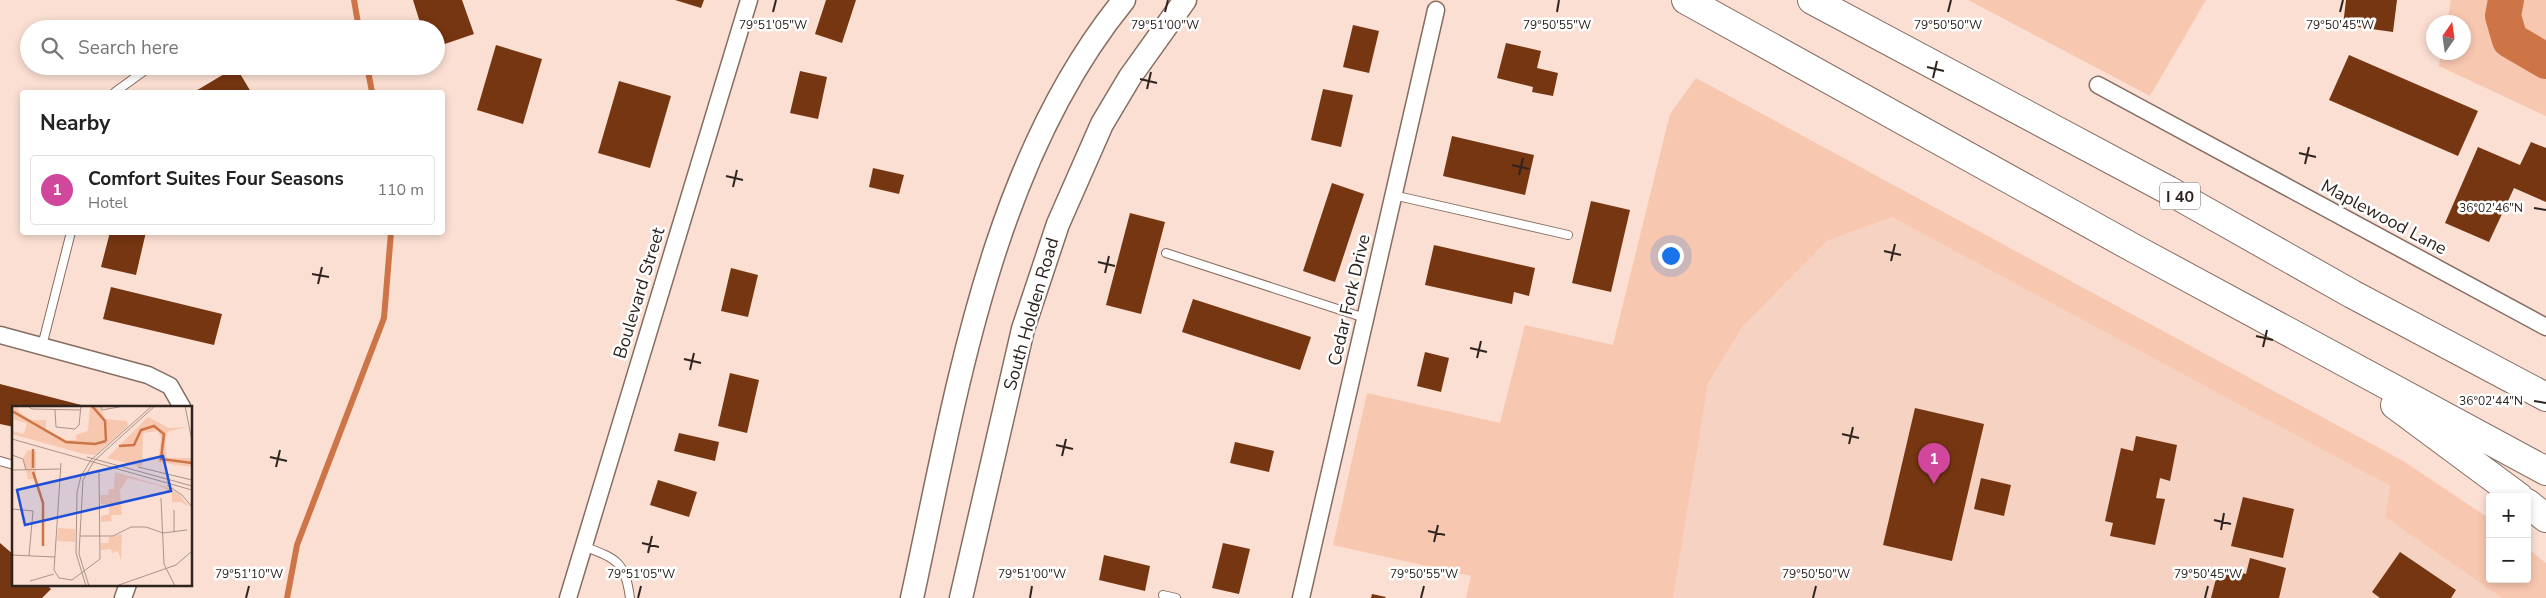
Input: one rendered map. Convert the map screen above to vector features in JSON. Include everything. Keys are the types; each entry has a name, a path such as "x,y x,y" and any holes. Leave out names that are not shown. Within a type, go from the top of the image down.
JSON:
{"highway":[{"path":"1686,0 2316,347 2546,471"},
{"name":"I 40","path":"1812,0 2168,190 2352,294 2546,397"},
{"path":"2352,294 2546,384"},
{"path":"2316,347 2514,493"},
{"path":"2531,506 2546,518"}],"main road":[{"path":"912,598 963,363 993,256 1014,195 1041,132 1068,84 1124,0"},
{"name":"South Holden Road","path":"961,598 1023,329 1058,224 1102,124 1130,77 1185,0"}],"street":[{"name":"Boulevard Street","path":"568,598 749,0"},
{"name":"Cedar Fork Drive","path":"1301,598 1436,10"},
{"name":"Maplewood Lane","path":"2098,84 2546,327"},
{"path":"0,334 148,375 170,386 181,406"}],"lane":[{"path":"118,90 138,75"},
{"path":"1394,195 1568,235"},
{"path":"42,346 70,235"},
{"path":"1166,253 1365,318"},
{"path":"583,546 618,561 628,578 630,598"},
{"path":"1163,595 1176,598"}],"shaded area":[{"path":"1968,0 2206,0 2150,96"},
{"path":"2451,0 2546,0 2546,116 2439,66 2440,60 2471,60 2471,15 2448,15"},
{"path":"1696,78 2405,462 2486,516 2486,583 2531,583 2531,551 2546,563 2546,598 2502,598 2385,517 2390,486 1892,217 1827,241 1743,326 1708,384 1673,598 1466,598 1471,576 1333,545 1367,393 1500,423 1525,325 1613,345 1670,114"},
{"path":"1892,217 2390,486 2385,517 2502,598 1673,598 1708,385 1743,326 1827,241"}],"building":[{"path":"413,0 462,0 474,34 445,44 445,20 419,20"},
{"path":"675,0 704,0 701,8"},
{"path":"826,0 856,0 842,43 815,34"},
{"path":"2346,0 2397,0 2393,32 2343,25"},
{"path":"1353,25 1379,31 1369,73 1343,67"},
{"path":"1506,43 1541,51 1537,68 1558,73 1553,96 1532,92 1533,87 1497,78"},
{"path":"496,45 542,59 523,124 477,110"},
{"path":"2349,55 2478,111 2458,156 2329,100"},
{"path":"800,71 827,77 818,119 790,113"},
{"path":"223,75 241,75 250,90 197,90"},
{"path":"619,81 671,96 650,168 598,153"},
{"path":"1323,89 1353,95 1341,147 1311,140"},
{"path":"1452,136 1534,155 1525,195 1443,176"},
{"path":"2531,142 2546,148 2546,202 2514,188 2489,242 2445,223 2478,147 2520,165"},
{"path":"873,168 904,175 899,194 869,187"},
{"path":"1332,183 1364,194 1335,282 1303,271"},
{"path":"1591,201 1630,210 1611,292 1572,283"},
{"path":"1130,213 1165,222 1141,314 1106,305"},
{"path":"109,235 145,235 136,275 101,267"},
{"path":"1434,245 1535,268 1529,296 1514,292 1512,304 1425,285"},
{"path":"731,268 758,275 748,317 721,311"},
{"path":"111,287 222,314 214,345 103,319"},
{"path":"1193,299 1311,337 1300,370 1182,332"},
{"path":"1425,352 1449,358 1441,392 1417,386"},
{"path":"730,373 759,380 747,433 718,426"},
{"path":"0,384 85,406 12,406 12,427 0,424"},
{"path":"1915,408 1984,424 1952,561 1883,545"},
{"path":"679,433 719,442 715,461 674,451"},
{"path":"2136,436 2177,445 2170,481 2160,478 2156,498 2165,499 2155,545 2110,536 2113,523 2105,521 2121,448 2133,451"},
{"path":"1235,442 1274,451 1269,472 1230,463"},
{"path":"1981,478 2011,485 2004,516 1974,509"},
{"path":"658,480 697,492 689,517 650,505"},
{"path":"2243,497 2294,509 2283,558 2231,546"},
{"path":"0,543 12,553 12,586 48,586 51,589 42,598 0,598"},
{"path":"1223,543 1250,549 1239,594 1212,588"},
{"path":"2400,552 2456,590 2451,598 2380,598 2372,592"},
{"path":"1104,555 1150,566 1145,591 1099,580"},
{"path":"2250,558 2286,568 2279,598 2211,598 2219,567 2246,574"},
{"path":"1372,594 1386,597 1371,598"}],"waterway":[{"path":"354,0 357,20"},
{"path":"2506,0 2503,16 2510,40 2546,61"},
{"path":"369,75 372,90"},
{"path":"287,598 297,545 384,318 391,235"}],"place":[{"name":"Comfort Suites Four Seasons","path":"1934,484"}]}
